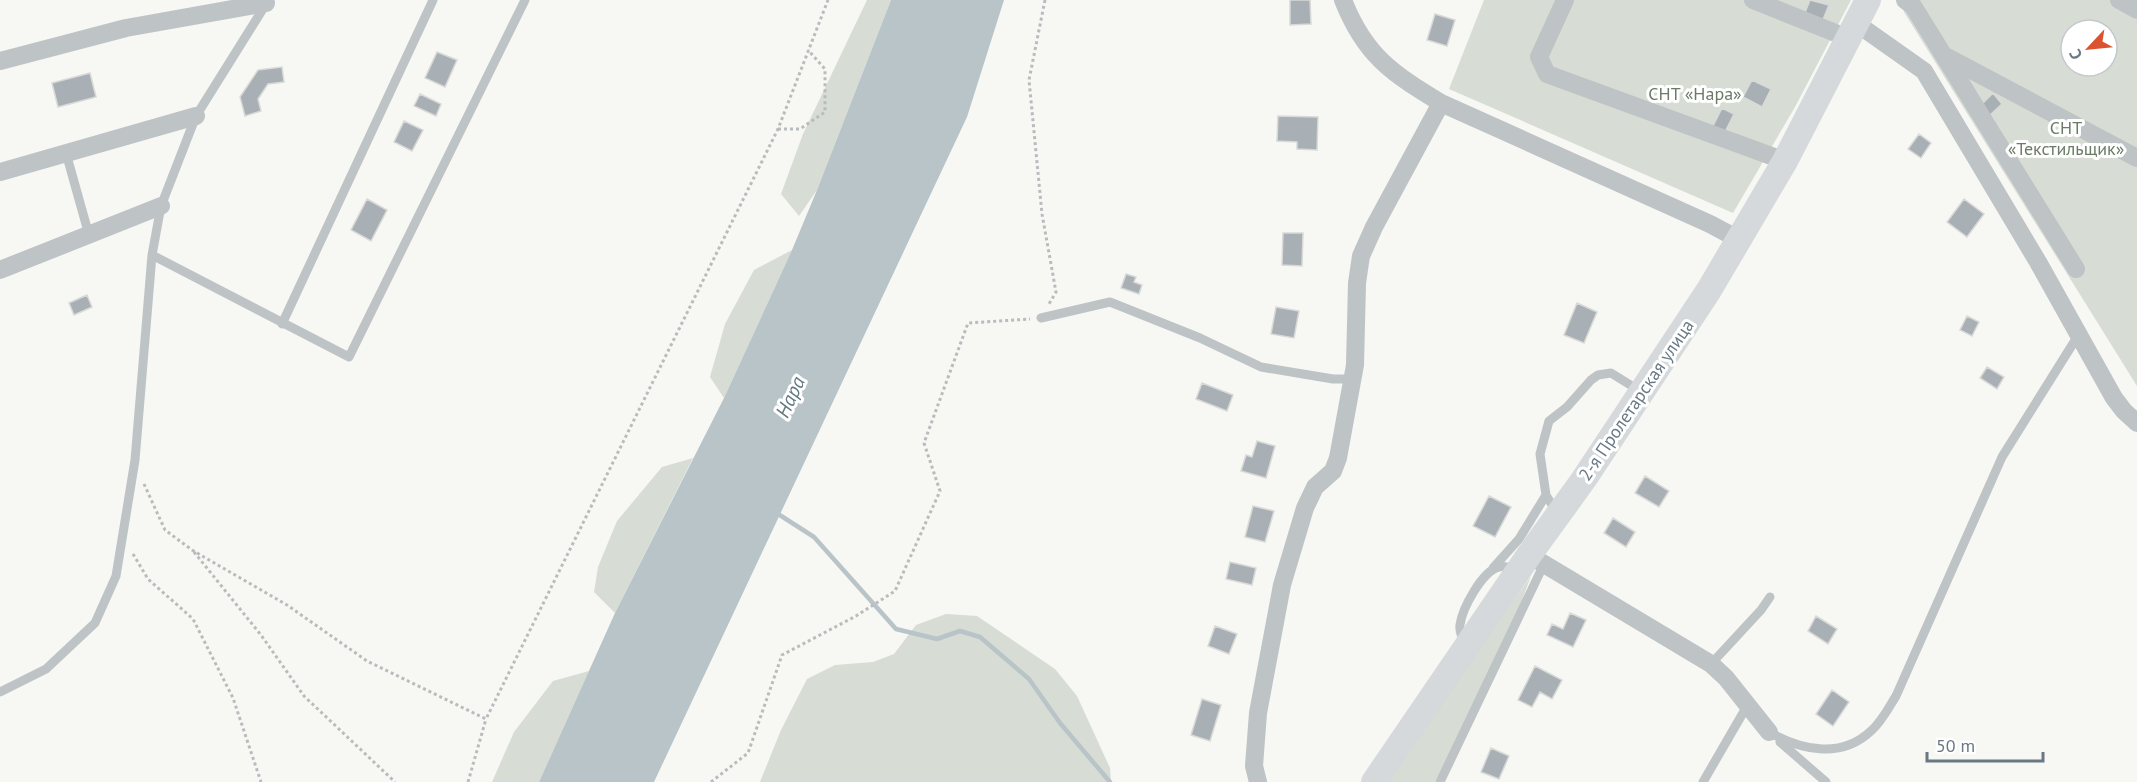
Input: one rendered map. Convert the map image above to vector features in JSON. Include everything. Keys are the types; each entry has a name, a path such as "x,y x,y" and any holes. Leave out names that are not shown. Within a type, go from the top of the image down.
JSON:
{"main road":[{"name":"2-я Пролетарская улица","path":"1374,782 1467,646 1530,563 1552,505 1642,393 1709,290 1785,161 1868,0"}],"street":[{"path":"1343,0 1364,42 1379,60 1404,80 1441,103 1699,219 1738,239"},
{"path":"1565,0 1539,57 1547,74 1785,161"},
{"path":"1753,0 1852,31 1924,71 2079,334 2114,398 2137,423"},
{"path":"2119,0 2137,10"},
{"path":"0,61 126,28 270,1"},
{"path":"1911,2 2076,269"},
{"path":"1946,57 2137,158"},
{"path":"1258,782 1254,766 1258,713 1282,585 1305,508 1315,487 1333,471 1338,458 1355,365 1357,283 1361,256 1374,227 1441,103"},
{"path":"0,172 196,116"},
{"path":"0,270 160,206"},
{"path":"1530,563 1711,664 1726,678 1769,732"}],"lane":[{"path":"282,324 433,0"},
{"path":"152,255 349,357 525,0"},
{"path":"0,692 46,669 95,623 116,576 135,460 152,255 160,206 196,116 270,1"},
{"path":"66,153 89,234"},
{"path":"1041,318 1110,302 1200,338 1261,367 1333,379 1353,379"},
{"path":"1769,732 1787,742 1826,751 1854,744 1874,729 1896,696 2002,457 2079,334"},
{"path":"1467,646 1459,627 1465,607 1480,583 1519,538 1552,505 1540,454 1549,422 1598,375 1611,373 1642,393"},
{"path":"1440,782 1530,563 1492,569"},
{"path":"1711,664 1761,610 1770,597"},
{"path":"1703,782 1747,706"},
{"path":"1769,732 1826,782"}],"path":[{"path":"468,782 486,719 778,129 828,0"},
{"path":"711,782 748,753 782,655 856,616 894,591 940,492 924,443 968,323 1041,318 1056,292 1042,214 1029,80 1045,0"},
{"path":"778,129 800,129 825,112 825,69 808,50"},
{"path":"135,460 165,530 192,550 287,605 367,661 486,719"},
{"path":"122,538 148,579 193,619 233,698 261,782"},
{"path":"192,550 261,635 304,696 396,782"}],"green space":[{"path":"867,0 891,0 817,190 799,216 781,194 803,134"},
{"name":"СНТ «Нара»","path":"1484,0 1851,0 1795,107 1733,213 1449,89"},
{"name":"СНТ «Текстильщик»","path":"1902,0 2137,0 2137,386 1904,12"},
{"path":"792,250 724,398 710,377 725,324 754,270"},
{"path":"693,458 615,613 594,592 598,567 617,521 662,467"},
{"path":"1531,576 1505,646 1435,782 1389,782 1448,692"},
{"path":"946,614 977,616 1055,669 1077,696 1110,768 1111,782 760,782 781,730 807,679 835,665 873,662 894,654 916,625"},
{"path":"589,671 539,782 492,782 514,732 553,681"}],"water":[{"name":"Нара","path":"891,0 1004,0 967,117 654,782 539,782 615,613 724,398 792,250"}],"building":[{"path":"1290,0 1310,0 1311,24 1290,25"},
{"path":"1810,0 1829,5 1822,22 1804,15"},
{"path":"1435,14 1455,20 1447,46 1427,40"},
{"path":"437,52 457,60 445,87 425,78"},
{"path":"282,67 284,82 268,84 258,99 261,111 245,116 240,97 258,70"},
{"path":"90,73 96,97 58,107 52,83"},
{"path":"1752,80 1771,89 1762,107 1743,97"},
{"path":"1993,93 2002,104 1990,115 1981,105"},
{"path":"420,94 441,104 436,116 414,106"},
{"path":"1722,108 1734,114 1724,134 1712,128"},
{"path":"1278,116 1318,117 1317,150 1297,149 1297,142 1277,141"},
{"path":"404,121 423,130 412,151 394,142"},
{"path":"1919,134 1931,143 1921,158 1908,149"},
{"path":"367,199 387,210 371,241 351,230"},
{"path":"1964,199 1984,214 1967,237 1947,222"},
{"path":"1283,233 1303,233 1302,266 1282,265"},
{"path":"1126,274 1136,277 1134,282 1142,285 1139,294 1121,288"},
{"path":"87,295 92,307 74,315 69,303"},
{"path":"1577,303 1597,312 1584,343 1564,335"},
{"path":"1276,307 1299,311 1294,338 1271,334"},
{"path":"1967,316 1979,322 1972,336 1960,330"},
{"path":"1987,367 2004,377 1997,389 1980,378"},
{"path":"1202,383 1233,395 1227,411 1196,399"},
{"path":"1257,441 1275,446 1266,478 1241,471 1246,455 1252,457"},
{"path":"1645,476 1669,491 1659,507 1635,493"},
{"path":"1489,496 1511,507 1495,537 1473,526"},
{"path":"1253,506 1274,511 1265,542 1245,537"},
{"path":"1613,518 1635,532 1626,547 1604,533"},
{"path":"1230,562 1256,568 1252,585 1226,579"},
{"path":"1570,613 1586,620 1573,647 1547,635 1552,624 1563,629"},
{"path":"1816,616 1837,629 1828,644 1808,631"},
{"path":"1215,626 1237,634 1229,654 1208,646"},
{"path":"1535,666 1562,680 1552,699 1540,692 1532,707 1518,700"},
{"path":"1832,690 1849,702 1833,726 1816,714"},
{"path":"1202,699 1221,705 1210,741 1191,735"},
{"path":"1491,748 1509,756 1499,779 1481,772"}],"waterway":[{"path":"775,512 814,537 896,629 937,639 960,631 980,637 1029,679 1060,723 1110,782"}]}
